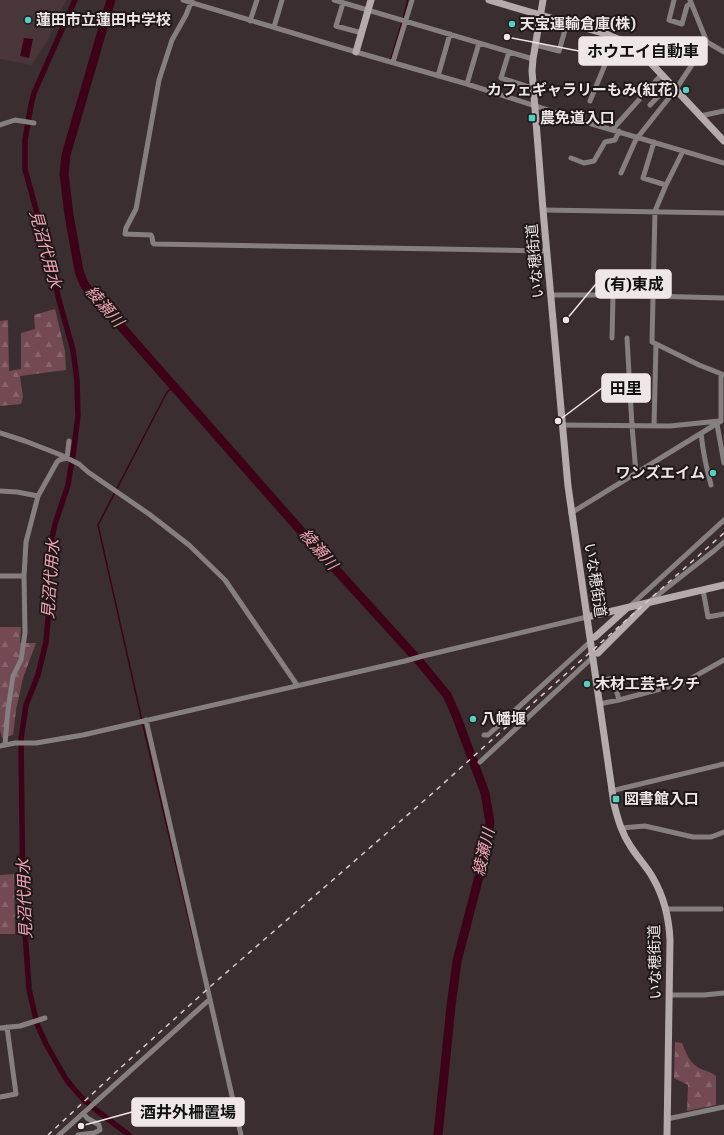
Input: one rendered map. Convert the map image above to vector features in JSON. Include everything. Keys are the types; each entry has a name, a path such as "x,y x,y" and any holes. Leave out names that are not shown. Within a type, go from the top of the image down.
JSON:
{"street":[{"path":"183,0 192,1 250,21 467,84 612,130 724,163"},
{"path":"250,21 257,0"},
{"path":"274,28 282,0"},
{"path":"334,0 533,59"},
{"path":"356,52 371,0"},
{"path":"393,62 412,0"},
{"path":"489,0 625,42 640,53 662,74 724,141"},
{"name":"いな穂街道","path":"543,0 532,71 562,425 571,512 587,617 596,655 596,682 615,810 621,828 632,848 653,878 662,897 666,908 670,930 667,1135"},
{"path":"674,0 669,20 682,24 687,6 690,2"},
{"path":"192,1 172,40 162,71 136,208 126,228 125,234 151,235 154,244 547,250"},
{"path":"690,2 707,42 724,52"},
{"path":"343,3 336,26 362,33"},
{"path":"536,45 559,51 567,23"},
{"path":"438,76 450,34"},
{"path":"590,101 616,38"},
{"path":"467,84 479,42"},
{"path":"621,173 637,137 673,86 707,42"},
{"path":"509,52 501,78 529,87 534,87"},
{"path":"612,130 662,74"},
{"path":"650,104 673,86"},
{"path":"700,116 724,112"},
{"path":"0,125 16,120 33,123"},
{"path":"571,158 584,163 594,161 605,142 616,140 619,131"},
{"path":"654,142 643,178 666,185"},
{"path":"683,151 655,211 652,342 699,365 722,374 720,422 724,463"},
{"path":"544,210 724,213"},
{"path":"551,295 724,298"},
{"path":"612,338 613,295"},
{"path":"627,338 636,473"},
{"path":"654,426 656,344"},
{"path":"562,425 670,426 720,422"},
{"path":"571,512 720,422"},
{"path":"0,433 25,441 76,462 149,514 183,541 225,580 297,685"},
{"path":"701,433 705,466 711,485"},
{"path":"68,459 69,441"},
{"path":"68,459 59,460 57,462 38,496 26,542 24,576 25,633 21,660 13,676 3,745 36,743 83,735 405,661 724,585"},
{"path":"0,490 38,496"},
{"path":"484,735 488,735 724,520"},
{"path":"480,762 596,655 648,603 724,542"},
{"path":"0,576 24,576"},
{"path":"703,590 708,617 724,614"},
{"path":"599,704 683,684 724,660"},
{"path":"596,682 614,678 618,700"},
{"path":"146,720 241,1135"},
{"path":"611,791 724,764"},
{"path":"621,828 645,826 693,837 711,837 724,832"},
{"path":"666,908 721,909"},
{"path":"670,995 704,995 724,993"},
{"path":"59,1135 210,999"},
{"path":"0,1028 20,1026 45,1018"},
{"path":"0,1097 16,1094 6,1028"},
{"path":"667,1119 724,1107"},
{"path":"78,1135 95,1134 100,1130 99,1125 87,1118 84,1114"}],"shaded area":[{"name":"蓮田市立蓮田中学校","path":"0,0 66,0 48,40 31,65 0,59"},
{"path":"24,38 33,39 29,58 20,56"}],"green space":[{"path":"55,309 65,351 66,370 20,376 23,397 21,404 0,406 0,321 8,320 9,371 21,369 21,333 35,329 34,315"},
{"path":"0,627 21,627 20,643 36,643 23,678 16,710 13,735 2,738 0,730"},
{"path":"14,874 15,934 0,934 0,875"},
{"path":"675,1042 682,1043 689,1058 697,1067 716,1076 716,1105 687,1111 688,1085 674,1078"}],"waterway":[{"name":"見沼代用水","path":"75,0 34,93 25,140 25,169 73,350 77,380 78,416 68,485 55,524 50,547 48,571 49,608 46,642 38,675 26,705 21,739 23,904 29,989 37,1024 46,1044 66,1079 83,1099 129,1135"},
{"name":"綾瀬川","path":"111,0 66,155 64,174 69,215 79,271 84,284 97,302 118,323 301,531 419,661 447,695 485,793 490,822 487,846 457,961 438,1135"},
{"path":"403,19 408,0"},
{"path":"391,59 402,22"},
{"path":"174,387 167,392 98,525 195,945"}],"railway":[{"path":"48,1135 212,985 434,792 724,533"}],"place":[{"name":"蓮田市立蓮田中学校","path":"28,20"},
{"name":"天宝運輸倉庫(株)","path":"512,24"},
{"name":"ホウエイ自動車","path":"507,37"},
{"name":"カフェギャラリーもみ(紅花)","path":"686,90"},
{"name":"農免道入口","path":"532,118"},
{"name":"(有)東成","path":"566,320"},
{"name":"田里","path":"558,421"},
{"name":"ワンズエイム","path":"713,473"},
{"name":"木材工芸キクチ","path":"587,684"},
{"name":"八幡堰","path":"473,719"},
{"name":"図書館入口","path":"616,799"},
{"name":"酒井外柵置場","path":"81,1126"}]}
